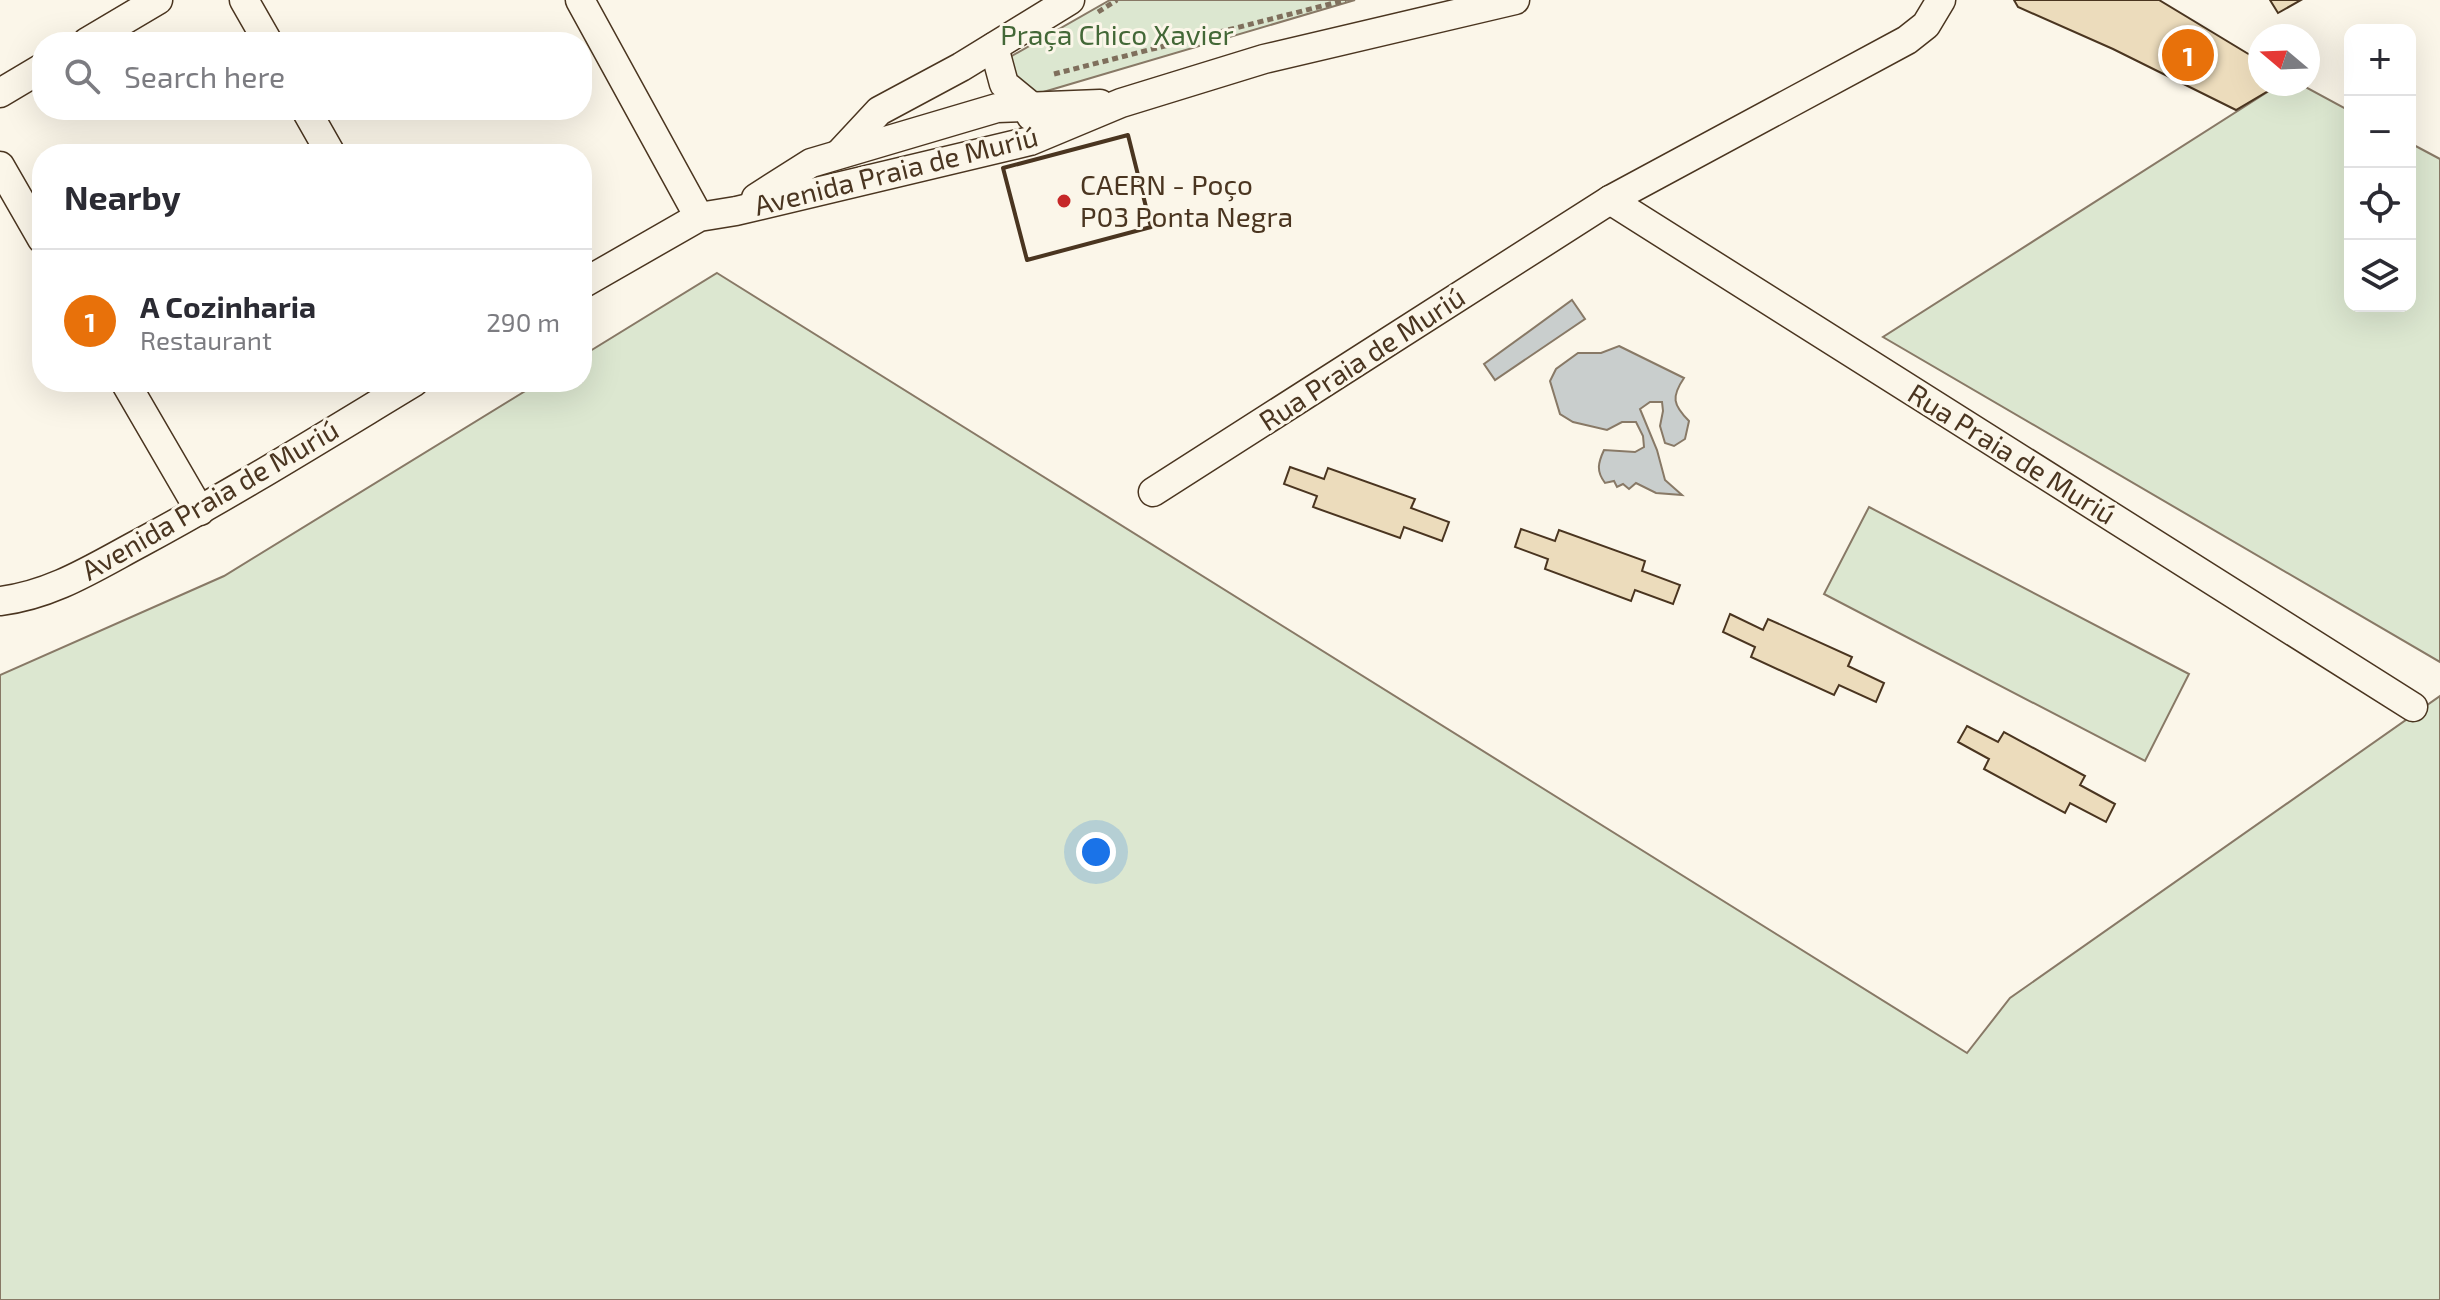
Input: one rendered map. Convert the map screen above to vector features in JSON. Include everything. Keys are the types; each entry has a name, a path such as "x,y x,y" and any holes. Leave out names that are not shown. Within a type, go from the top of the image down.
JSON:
{"street":[{"path":"104,32 158,0"},
{"path":"244,0 262,32"},
{"path":"580,0 699,217"},
{"name":"Avenida Praia de Muriú","path":"736,211 1030,141 1121,103 1264,59 1515,0"},
{"name":"Rua Praia de Muriú","path":"1153,492 1610,200 1907,40 1926,25 1939,4"},
{"path":"837,156 879,111 994,47 1080,8"},
{"path":"994,47 1004,84 1032,107 1030,141"},
{"path":"961,67 963,118 970,154"},
{"path":"0,93 32,74"},
{"name":"Avenida Praia de Muriú","path":"736,211 811,163 997,108 1121,103"},
{"path":"312,120 325,144"},
{"path":"0,166 32,222"},
{"name":"Rua Praia de Muriú","path":"1610,200 2413,707"},
{"path":"592,278 699,217 736,211"},
{"path":"131,392 200,511"},
{"name":"Avenida Praia de Muriú","path":"0,601 60,586 200,511 397,392"}],"path":[{"path":"1080,8 1117,0"},
{"path":"1040,77 1346,0"}],"green space":[{"name":"Praça Chico Xavier","path":"1110,0 1355,0 1023,98 996,65"},
{"path":"2320,95 2344,108 2344,312 2416,312 2416,146 2440,159 2440,662 1883,337 2261,96"},
{"path":"717,273 1967,1053 2010,998 2440,696 2440,1300 0,1300 0,675 224,576 524,392 592,392 592,350"},
{"path":"1869,507 2189,674 2145,761 1824,594"}],"shaded area":[{"path":"1572,300 1585,319 1495,380 1484,364"},
{"path":"1619,346 1684,378 1677,390 1676,401 1689,421 1685,439 1674,446 1665,443 1660,426 1662,402 1650,402 1640,409 1657,450 1665,480 1682,495 1656,493 1636,483 1629,489 1623,484 1617,487 1614,481 1605,483 1602,479 1599,467 1604,450 1635,452 1644,447 1643,436 1636,422 1622,422 1607,430 1573,422 1560,414 1550,381 1556,369 1578,353 1601,353"}],"building":[{"path":"2014,0 2159,0 2248,54 2248,96 2260,96 2236,110 2113,49 2018,7"},
{"path":"2270,0 2301,0 2278,13"},
{"path":"1290,467 1324,479 1328,468 1415,499 1411,508 1449,522 1442,541 1404,527 1400,538 1313,507 1317,496 1284,484"},
{"path":"1521,529 1555,541 1559,530 1645,561 1642,571 1680,585 1673,604 1635,590 1631,601 1545,569 1548,559 1515,547"},
{"path":"1730,614 1763,630 1768,619 1852,657 1848,666 1884,683 1876,702 1839,685 1834,695 1751,657 1755,647 1723,632"},
{"path":"1967,726 1998,742 2004,732 2085,776 2080,785 2115,804 2106,822 2070,803 2065,813 1984,769 1989,759 1958,742"}],"wall":[{"path":"1128,135 1151,227 1027,260 1003,168 1128,135"}],"place":[{"name":"A Cozinharia","path":"2188,55"},
{"name":"CAERN - Poço P03 Ponta Negra","path":"1064,201"}]}
